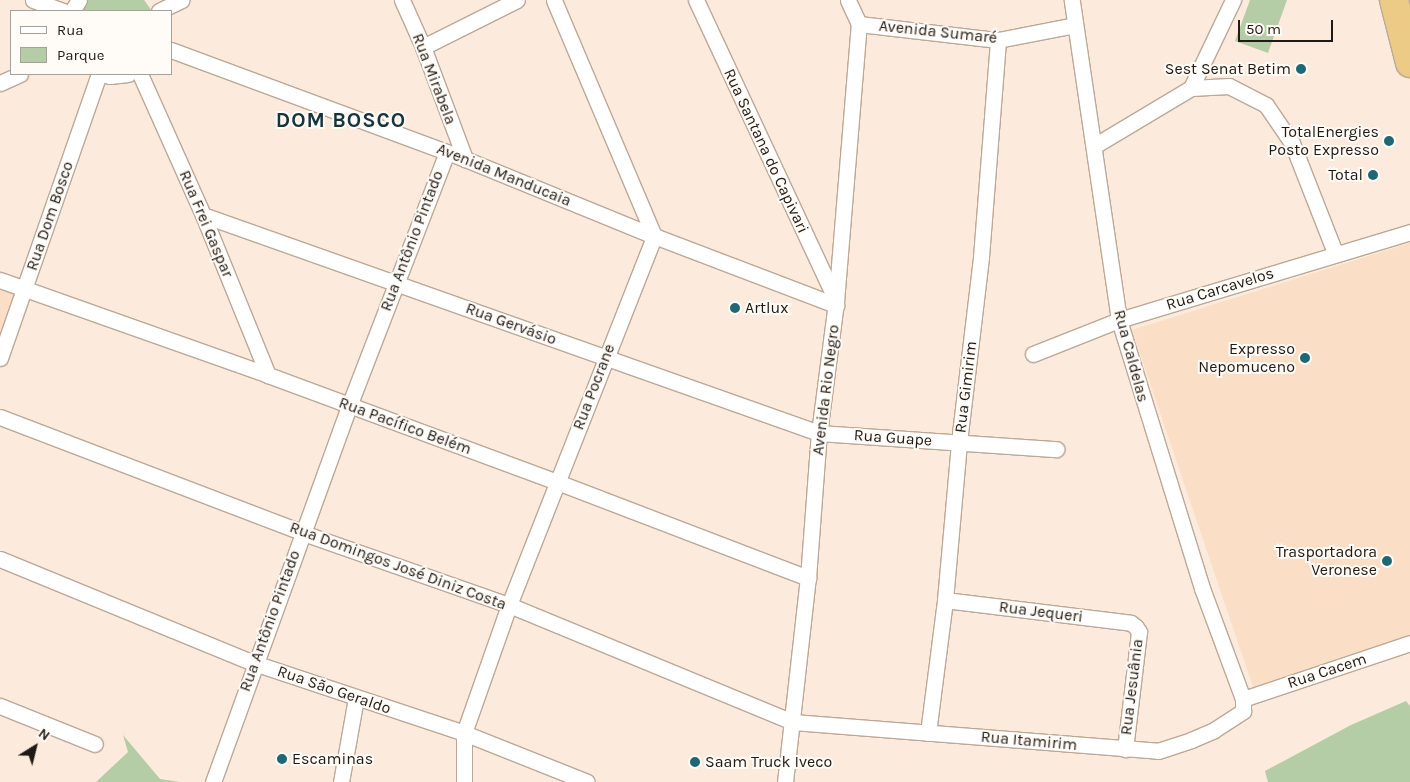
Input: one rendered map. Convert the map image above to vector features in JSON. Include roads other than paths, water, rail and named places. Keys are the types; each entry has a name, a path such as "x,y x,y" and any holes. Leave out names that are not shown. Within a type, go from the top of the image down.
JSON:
{"highway":[{"path":"1394,0 1410,63"}],"street":[{"path":"33,0 60,10"},
{"path":"161,10 182,0"},
{"name":"Rua Mirabela","path":"402,0 423,47 465,158"},
{"path":"423,47 516,0"},
{"path":"554,0 654,236"},
{"name":"Rua Santana do Capivari","path":"696,0 836,304"},
{"name":"Avenida Rio Negro","path":"785,782 808,578 820,433 836,304 859,24 848,0"},
{"name":"Rua Caldelas","path":"1072,0 1120,320 1202,588 1243,699"},
{"path":"1191,88 1233,0"},
{"name":"Avenida Sumaré","path":"859,24 998,40 1075,25"},
{"name":"Rua Gimirim","path":"928,733 945,600 960,442 981,258 998,40"},
{"name":"Avenida Manducaia","path":"172,50 465,158 654,236 836,304"},
{"path":"0,83 18,75"},
{"name":"Rua Dom Bosco","path":"0,358 101,75"},
{"name":"Rua Frei Gaspar","path":"140,75 203,215 268,375"},
{"path":"1094,146 1191,88 1229,86 1266,105 1292,143 1335,253"},
{"name":"Rua Antônio Pintado","path":"213,782 254,663 349,406 447,152"},
{"name":"Rua Gervásio","path":"203,215 820,433"},
{"name":"Rua Carcavelos","path":"1033,354 1120,320 1335,253 1410,232"},
{"name":"Rua Pocrane","path":"464,782 464,733 508,605 654,236"},
{"name":"Rua Pacífico Belém","path":"0,280 268,375 557,482 808,578"},
{"name":"Rua Domingos José Diniz Costa","path":"0,417 303,532 508,605 793,722"},
{"name":"Rua Guape","path":"820,433 1056,449"},
{"name":"Rua São Geraldo","path":"0,559 254,663 464,733 587,782"},
{"name":"Rua Jequeri","path":"945,600 1131,623 1136,627"},
{"name":"Rua Jesuânia","path":"1125,749 1139,632 1136,627"},
{"name":"Rua Cacem","path":"1243,699 1410,643"},
{"path":"341,782 356,698"},
{"name":"Rua Itamirim","path":"793,722 1158,752 1214,730 1243,711 1243,699"},
{"path":"0,706 95,744"}],"place":[{"name":"Sest Senat Betim","path":"1301,69"},
{"name":"TotalEnergies Posto Expresso","path":"1389,141"},
{"name":"Total","path":"1373,175"},
{"name":"Artlux","path":"735,308"},
{"name":"Expresso Nepomuceno","path":"1305,358"},
{"name":"Trasportadora Veronese","path":"1387,561"},
{"name":"Escaminas","path":"282,759"},
{"name":"Saam Truck Iveco","path":"695,762"}],"district":[{"name":"DOM BOSCO","path":"341,120"}]}
